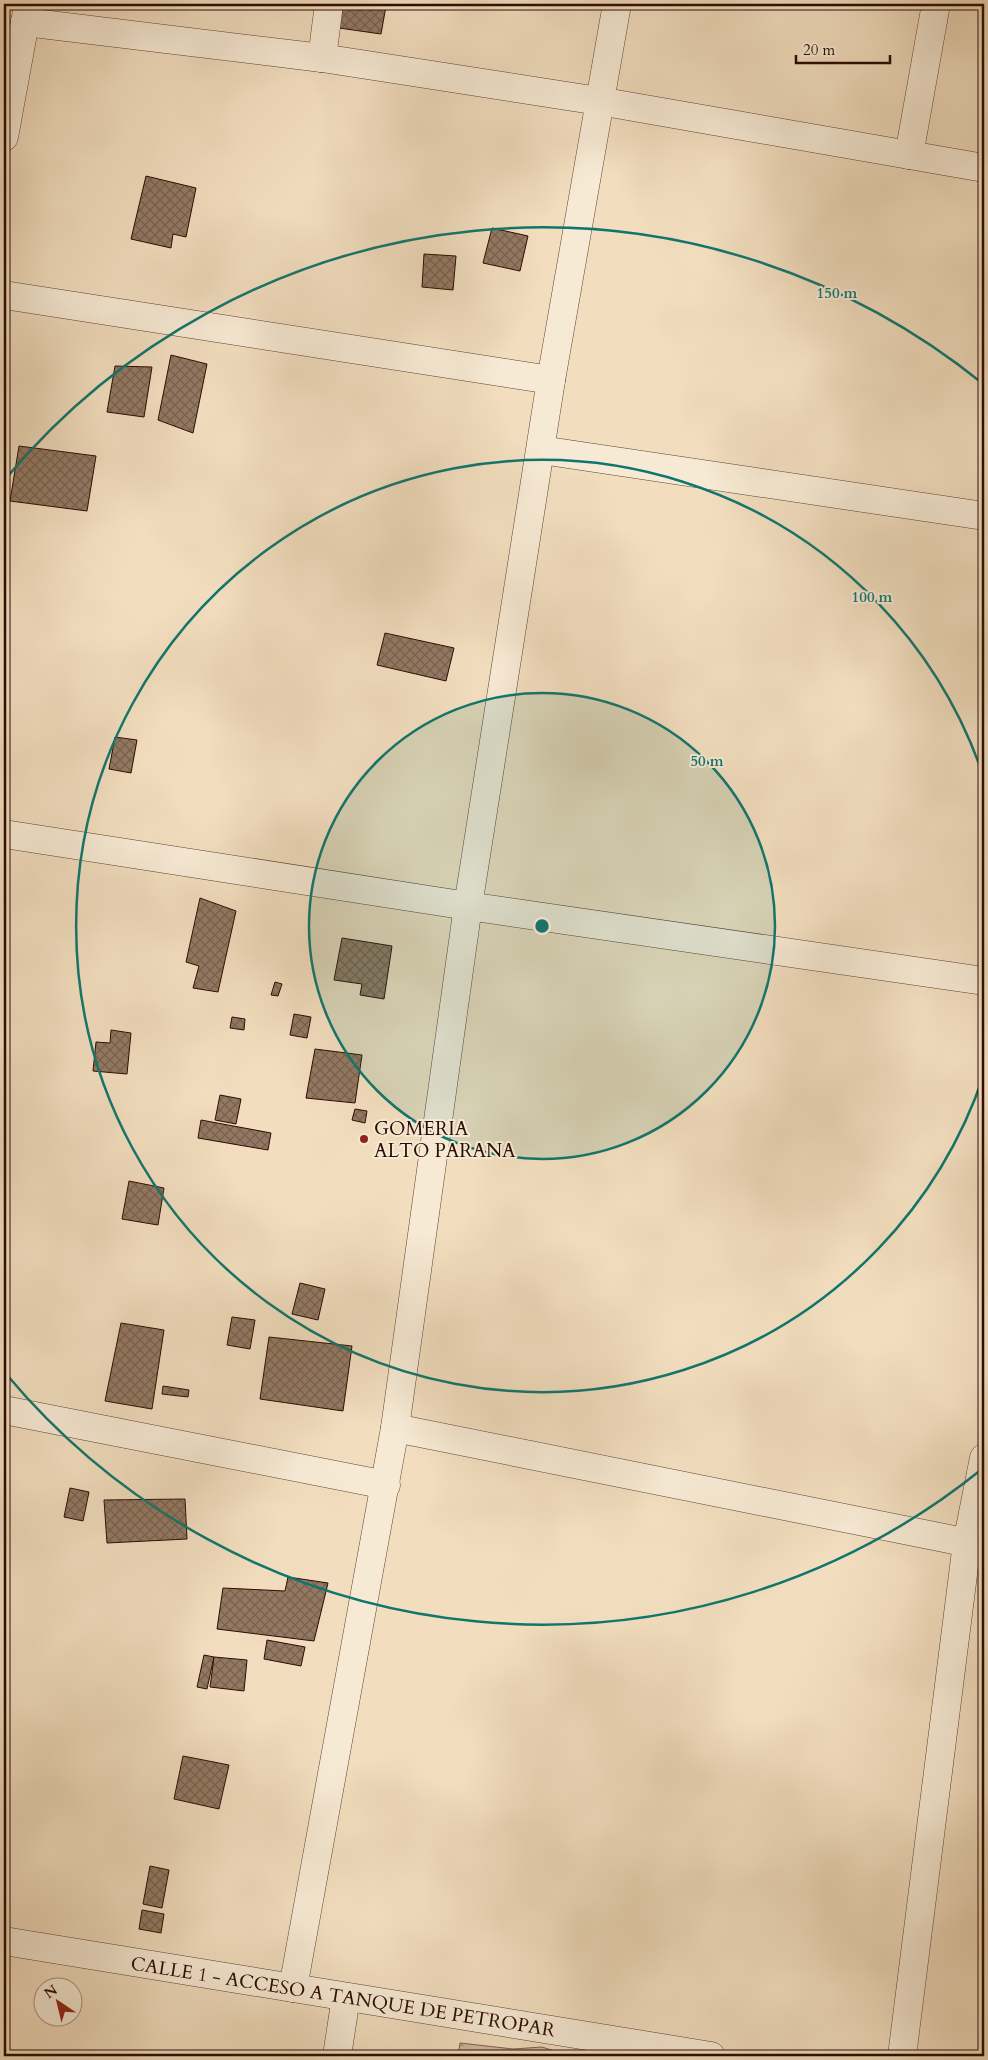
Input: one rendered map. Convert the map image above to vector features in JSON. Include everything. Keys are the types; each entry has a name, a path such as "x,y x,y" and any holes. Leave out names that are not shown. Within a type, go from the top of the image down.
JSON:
{"street":[{"path":"322,58 330,4"},
{"path":"293,1988 386,1485 468,906 551,380 598,101 617,4"},
{"path":"909,155 936,4"},
{"path":"4,137 27,13 598,101 984,168"},
{"path":"4,295 551,380"},
{"path":"540,450 984,516"},
{"path":"4,834 468,906 984,982"},
{"path":"4,1410 386,1485"},
{"path":"395,1428 976,1544"},
{"path":"902,2056 976,1544 984,1458"},
{"name":"CALLE 1 - ACCESO A TANQUE DE PETROPAR","path":"4,1941 711,2056"},
{"path":"337,2056 346,1997"}],"green space":[{"path":"460,2043 513,2049 542,2047 567,2055 584,2056 458,2056"}],"building":[{"path":"360,4 386,6 381,34 332,27 336,5 359,8"},
{"path":"146,176 196,188 186,237 173,234 171,248 131,239"},
{"path":"492,228 528,236 520,271 483,263"},
{"path":"424,254 456,256 453,290 422,287"},
{"path":"171,355 207,364 193,433 158,420"},
{"path":"115,366 152,367 144,417 107,412"},
{"path":"19,446 96,456 87,511 10,501"},
{"path":"385,633 454,648 446,681 377,665"},
{"path":"115,737 137,740 131,773 109,769"},
{"path":"200,898 236,911 218,992 193,988 199,966 186,962"},
{"path":"342,938 392,946 384,999 360,995 362,984 334,980"},
{"path":"275,982 282,984 278,996 271,995"},
{"path":"294,1014 311,1017 307,1038 290,1035"},
{"path":"232,1017 245,1019 244,1030 230,1028"},
{"path":"111,1030 131,1033 127,1074 93,1071 96,1042 110,1043"},
{"path":"315,1049 362,1055 355,1103 306,1098"},
{"path":"220,1095 241,1099 236,1124 215,1120"},
{"path":"355,1109 367,1111 365,1123 352,1120"},
{"path":"201,1120 271,1133 268,1150 198,1138"},
{"path":"129,1181 164,1188 158,1225 122,1219"},
{"path":"300,1283 325,1289 318,1320 292,1314"},
{"path":"232,1317 255,1320 250,1349 227,1345"},
{"path":"121,1323 164,1330 152,1409 105,1401"},
{"path":"269,1337 352,1346 343,1411 260,1399"},
{"path":"163,1386 189,1390 188,1397 162,1394"},
{"path":"70,1488 89,1492 83,1521 64,1517"},
{"path":"185,1499 187,1539 107,1543 104,1500"},
{"path":"288,1577 328,1583 314,1641 217,1629 223,1588 285,1591"},
{"path":"267,1640 305,1647 301,1666 264,1659"},
{"path":"204,1655 214,1657 207,1689 197,1687"},
{"path":"214,1657 247,1660 244,1691 210,1687"},
{"path":"183,1756 229,1765 219,1809 174,1799"},
{"path":"150,1866 169,1870 162,1908 143,1904"},
{"path":"142,1910 164,1914 161,1933 139,1929"},
{"path":"110,2052 136,2056 110,2056"}],"place":[{"name":"GOMERIA ALTO PARANA","path":"364,1139"}]}
